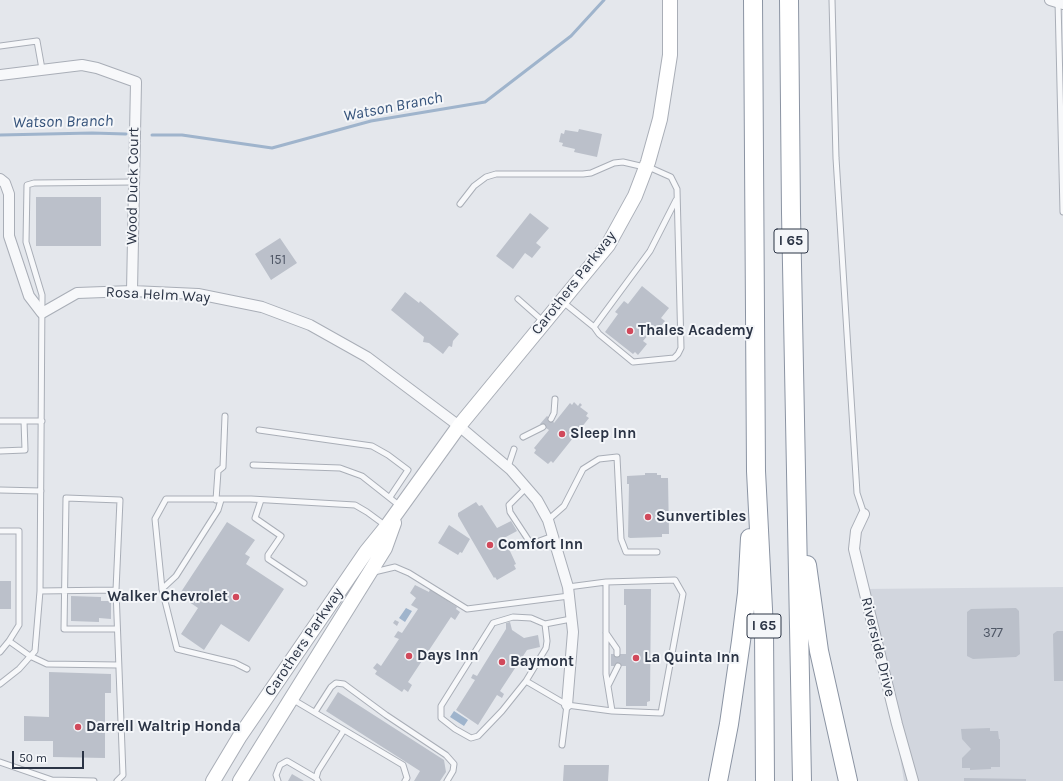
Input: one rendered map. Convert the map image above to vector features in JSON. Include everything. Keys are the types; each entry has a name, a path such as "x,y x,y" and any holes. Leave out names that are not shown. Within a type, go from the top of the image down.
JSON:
{"highway":[{"name":"I 65","path":"753,0 756,471 764,629 765,781"},
{"name":"I 65","path":"789,0 802,781"},
{"path":"718,781 729,724 741,641 756,471"},
{"path":"796,483 819,650 848,781"}],"main road":[{"name":"Carothers Parkway","path":"213,781 225,759 273,687 366,552 387,526 395,502 608,245 635,196 660,119 670,56 670,0"},
{"name":"Carothers Parkway","path":"240,781 385,548 395,502"},
{"path":"273,687 291,698"}],"street":[{"name":"Wood Duck Court","path":"42,69 88,66 136,82 132,290"},
{"path":"0,75 42,69"},
{"path":"0,179 5,183 9,194 9,236 29,296 42,313"},
{"name":"Rosa Helm Way","path":"42,313 76,293 132,290 198,294 262,307 310,325 367,358 459,426 508,467 537,500 554,535 568,591 571,619 572,652 567,704"},
{"name":"Riverside Drive","path":"864,514 856,531 854,550 897,724 913,781"}],"lane":[{"path":"832,0 836,158 857,493 864,514"},
{"path":"1057,2 1063,212"},
{"path":"0,46 37,41 42,69"},
{"path":"460,204 474,186 486,177 496,174 583,174 591,173 614,163 623,162 645,169 653,169 671,177 675,182 677,199 681,348 678,354 674,358 633,362 562,301"},
{"path":"0,684 19,669 35,651 40,591 42,295 26,242 27,185 34,183 133,182"},
{"path":"594,327 650,251 677,199"},
{"path":"518,299 545,322"},
{"path":"551,419 554,413 555,399"},
{"path":"162,589 176,576 218,510 218,472 223,467 225,416"},
{"path":"0,421 42,421"},
{"path":"0,451 25,450 24,421"},
{"path":"524,437 543,427"},
{"path":"253,465 340,468 362,476 395,502 408,470 388,455 372,446 259,430"},
{"path":"508,467 514,449"},
{"path":"548,520 564,506 583,469 599,459 617,457 621,540 626,552 657,552"},
{"path":"526,488 509,505 510,512 531,544 554,535"},
{"path":"0,490 41,491"},
{"path":"117,629 64,629 66,498 120,500 116,590 122,781"},
{"path":"247,669 235,663 177,649 162,589 155,519 166,499 261,500 355,505 387,526"},
{"path":"261,500 256,518 280,536 268,555 268,559 304,583"},
{"path":"0,530 19,531 18,625 9,641 0,652"},
{"path":"369,573 395,567 408,573 468,609 568,591 606,582 675,580 683,594 661,713 612,711 567,704 526,681"},
{"path":"606,582 606,674 612,711"},
{"path":"40,591 116,590"},
{"path":"545,624 547,640 546,648 526,681 502,711 478,736 471,738 440,718 441,706 493,623 513,617 532,618 545,624 571,619"},
{"path":"606,633 617,649 617,654"},
{"path":"9,641 30,656 47,664 118,665"},
{"path":"608,686 618,666"},
{"path":"315,712 331,687 336,683 344,684 386,715 446,755 454,764 453,771 447,781"},
{"path":"291,698 403,765 407,778 405,781"},
{"path":"562,745 567,704"},
{"path":"278,781 276,775 280,765 287,761 317,780 318,771 344,730"},
{"path":"0,762 52,780 94,781"},
{"path":"117,781 123,775"}],"shaded area":[{"path":"1063,587 1063,781 904,781 890,696 863,589"}],"water":[{"path":"406,608 412,611 405,622 399,618"},
{"path":"454,711 468,720 464,726 450,717"}],"building":[{"path":"579,129 602,134 597,157 574,152 575,149 562,146 563,143 559,142 561,133 564,134 565,130 578,132"},
{"path":"36,197 101,197 101,246 36,246"},
{"path":"530,213 549,228 536,243 541,247 532,258 525,253 513,269 496,256"},
{"path":"280,238 297,263 271,280 255,254"},
{"path":"642,286 669,308 661,318 665,321 657,331 654,328 643,341 647,344 638,355 635,352 633,354 605,332 618,314 615,312 624,301 628,304"},
{"path":"405,292 419,303 420,301 459,334 453,341 452,347 449,346 443,354 429,343 423,342 424,337 391,310"},
{"path":"574,402 578,406 580,403 582,405 580,407 588,413 586,416 589,418 553,463 551,461 548,464 534,453 536,450 534,448 549,430 540,424 547,416 554,423 570,403 572,405"},
{"path":"645,473 657,473 657,475 661,475 661,478 668,478 669,534 662,534 662,537 630,538 628,537 629,484 627,484 627,476 645,475"},
{"path":"476,502 479,506 482,505 497,528 511,521 517,531 504,538 516,564 514,565 516,569 497,580 495,577 494,578 458,516 458,513"},
{"path":"227,522 255,540 245,554 250,557 246,564 284,589 249,642 221,624 204,650 181,634 198,608 179,595"},
{"path":"449,525 470,539 462,553 460,552 458,555 438,543"},
{"path":"0,581 11,581 11,609 0,609"},
{"path":"415,585 429,592 430,589 457,607 456,609 460,612 455,620 451,617 408,682 412,685 408,692 404,689 402,692 375,674 377,671 373,668 377,663 381,666 399,639 394,637 398,631 402,633 418,609 411,605 416,598 410,593"},
{"path":"624,589 651,589 650,701 647,702 647,706 626,706 626,666 611,666 611,654 626,654 626,605 624,605"},
{"path":"71,596 101,597 101,601 111,601 111,619 99,618 99,622 71,621"},
{"path":"1016,608 1019,611 1020,654 1016,657 973,659 967,656 967,612 971,609"},
{"path":"395,620 399,622 397,626 393,623"},
{"name":"Baymont","path":"510,622 512,630 524,638 538,635 540,647 527,650 500,691 504,694 502,698 497,695 478,725 456,710 475,680 471,678 473,674 477,676 506,629 506,623"},
{"path":"1057,631 1063,631 1063,681 1054,681 1053,634"},
{"path":"49,672 111,674 111,693 105,693 105,758 53,757 53,741 24,741 24,716 49,717"},
{"path":"338,692 444,760 446,772 440,781 414,781 420,771 326,711"},
{"path":"990,728 990,731 998,731 1000,739 1000,767 970,770 970,768 962,768 962,758 971,749 962,739 961,729"},
{"path":"564,765 609,765 608,781 563,781"},
{"path":"292,774 304,781 288,781"},
{"path":"964,778 1026,779 1026,781 964,781"}],"waterway":[{"name":"Watson Branch","path":"152,135 182,135 272,148 371,121 485,102 571,36 604,0"},
{"name":"Watson Branch","path":"0,135 92,133 126,134"}],"place":[{"name":"Thales Academy","path":"630,331"},
{"name":"Sleep Inn","path":"562,434"},
{"name":"Sunvertibles","path":"648,517"},
{"name":"Comfort Inn","path":"490,545"},
{"name":"Walker Chevrolet","path":"236,597"},
{"name":"Days Inn","path":"409,656"},
{"name":"La Quinta Inn","path":"636,658"},
{"name":"Baymont","path":"502,662"},
{"name":"Darrell Waltrip Honda","path":"78,727"}]}
